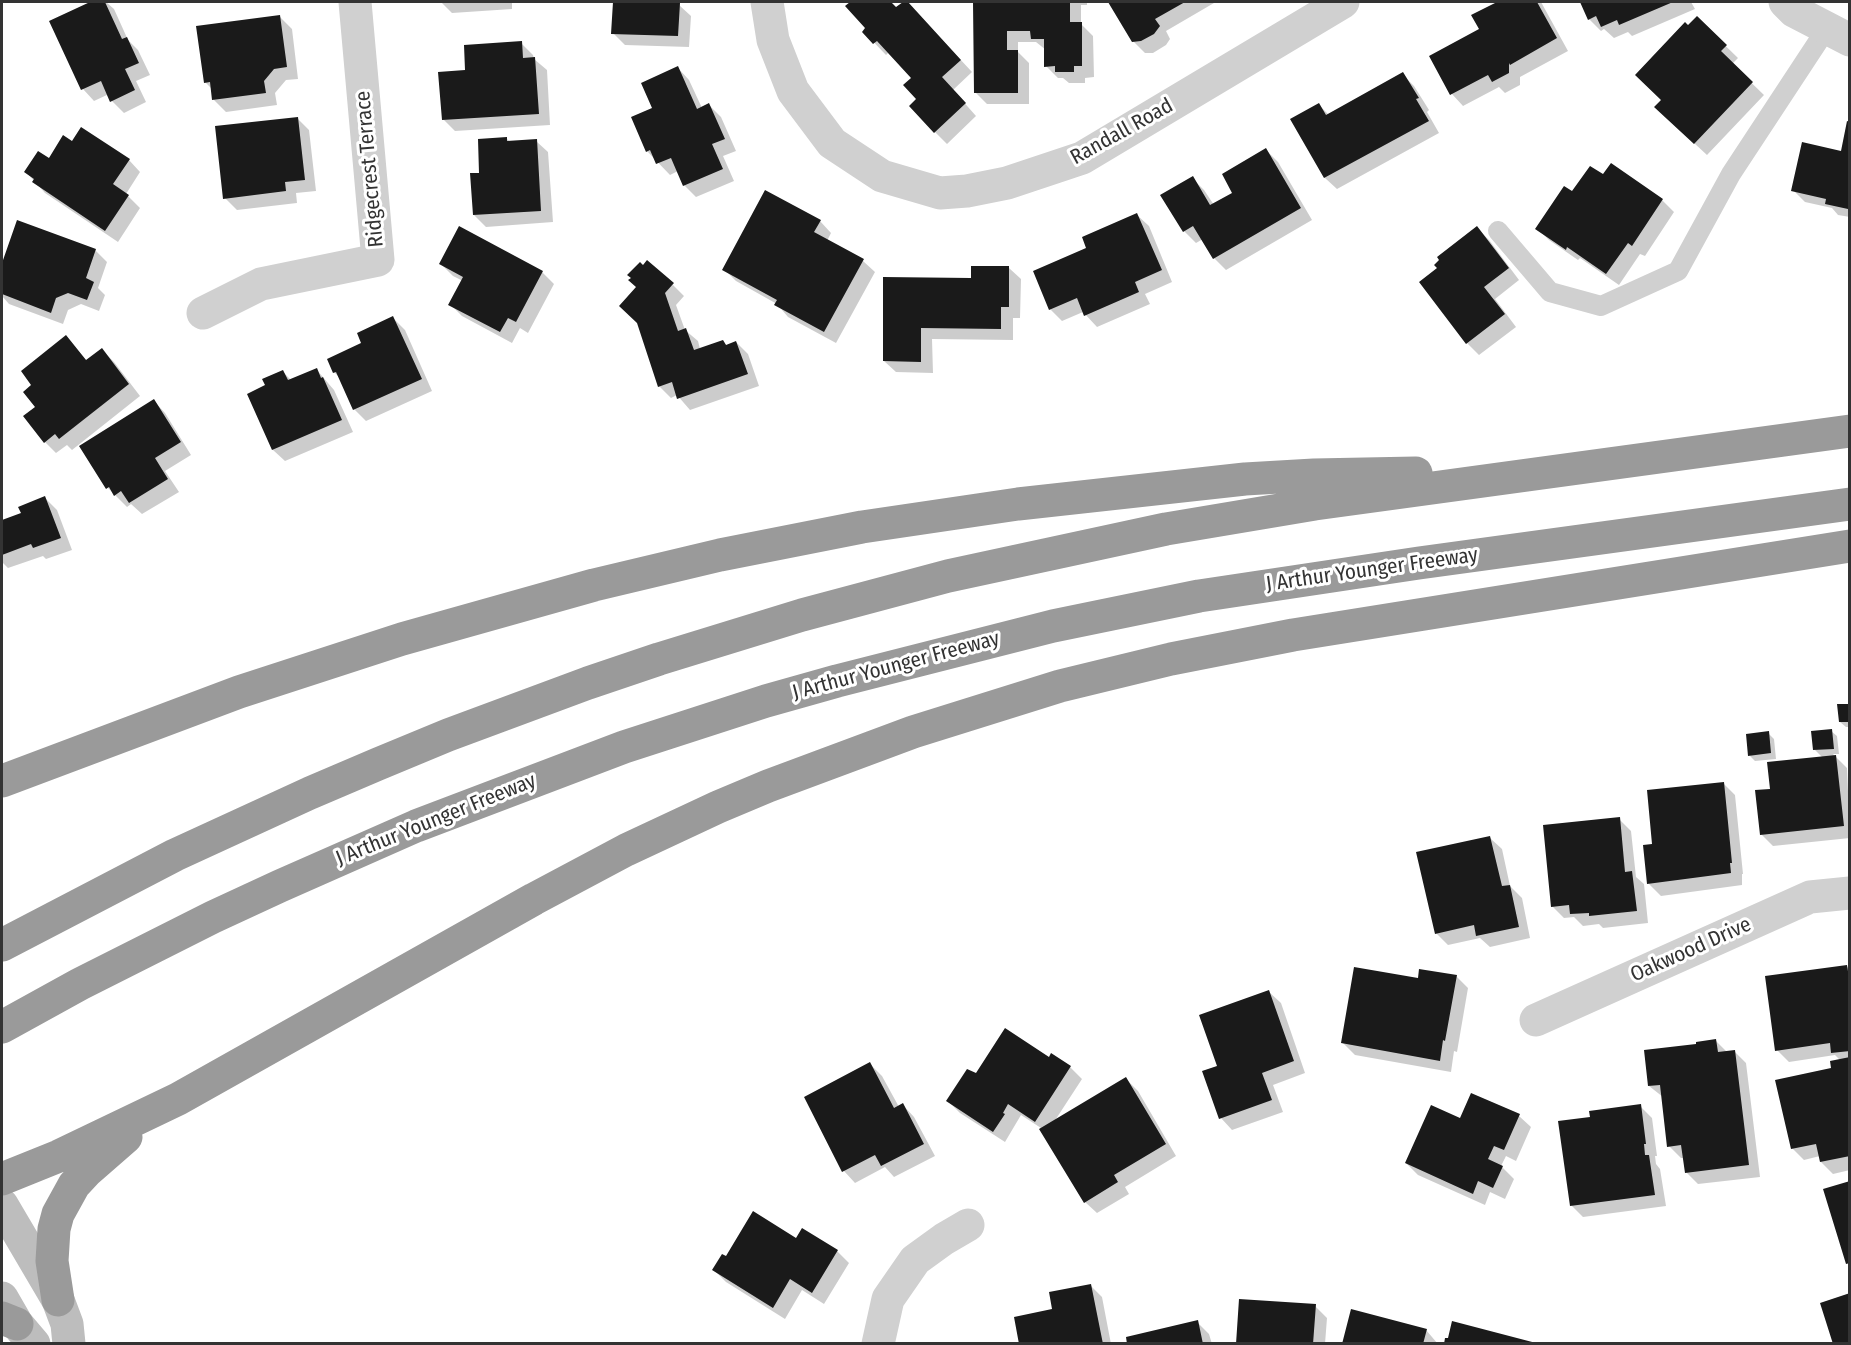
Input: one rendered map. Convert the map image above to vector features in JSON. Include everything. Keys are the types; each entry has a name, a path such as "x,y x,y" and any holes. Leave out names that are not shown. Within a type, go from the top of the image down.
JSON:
{"highway":[{"path":"2,945 175,855 359,772 519,708 659,659 875,595 1105,541 1304,506 1850,431"},
{"path":"2,781 239,692 412,636 594,585 791,541 862,527 1007,505 1235,480 1391,472 1535,474"},
{"name":"J Arthur Younger Freeway","path":"2,1027 80,984 213,917 416,826 624,747 766,701 1053,626 1199,596 1419,563 1850,504"},
{"path":"2,1179 59,1156 178,1099 523,905 635,846 718,807 814,767 951,719 1007,701 1105,675 1252,643 1850,546"},
{"path":"58,1299 52,1261 53,1244 58,1214 64,1200 80,1178 102,1156 178,1099"}],"street":[{"name":"Ridgecrest Terrace","path":"202,313 261,284 378,260 355,2"},
{"name":"Randall Road","path":"767,2 772,40 793,91 832,143 882,176 940,193 967,191 1007,183 1082,158 1343,2"},
{"path":"1785,2 1794,10 1838,34"},
{"name":"Oakwood Drive","path":"1536,1020 1810,897 1850,893"},
{"path":"2,1205 58,1299 67,1324 69,1344"},
{"path":"878,1344 888,1299 915,1260 968,1225"}],"lane":[{"path":"1498,231 1550,292 1601,306 1678,271 1731,174 1838,34"}],"building":[{"path":"90,2 105,2 122,39 127,37 139,63 125,69 135,90 110,102 101,81 81,90 49,21"},
{"path":"613,2 680,3 678,36 611,34"},
{"path":"850,2 891,2 896,7 903,2 908,2 961,60 942,77 966,103 934,133 909,106 916,99 903,85 911,78 877,41 873,44 862,32 865,28 845,6"},
{"path":"973,2 1070,2 1070,22 1082,22 1082,66 1074,66 1074,72 1055,72 1055,66 1044,67 1044,39 1031,39 1030,31 1007,31 1007,50 1018,50 1018,93 974,93"},
{"path":"1108,2 1185,2 1155,19 1160,26 1154,34 1141,41 1132,42"},
{"path":"1497,2 1537,2 1557,38 1510,65 1509,63 1509,73 1492,82 1488,75 1450,95 1429,56 1479,29 1471,15"},
{"path":"1580,2 1673,2 1619,25 1617,20 1601,27 1596,16 1588,20"},
{"path":"280,15 287,67 274,69 264,81 266,93 212,100 210,82 204,83 196,26"},
{"path":"1697,16 1727,45 1721,51 1753,82 1694,144 1654,107 1661,100 1635,75 1685,22 1688,25"},
{"path":"522,41 523,58 535,57 539,114 442,120 438,72 465,70 464,45"},
{"path":"678,66 697,109 709,103 725,139 712,144 723,169 683,186 671,158 656,164 650,150 646,152 631,117 652,108 641,83"},
{"path":"1403,72 1419,98 1416,99 1429,121 1324,178 1290,119 1319,103 1326,115"},
{"path":"298,117 305,180 285,182 286,191 223,199 215,126"},
{"path":"1847,121 1850,122 1850,206 1848,209 1825,204 1826,199 1791,191 1802,142 1841,151"},
{"path":"81,127 130,159 113,184 129,195 105,231 32,182 34,179 24,172 38,151 49,158 63,135 72,141"},
{"path":"507,137 507,141 537,139 541,211 473,215 470,173 479,173 478,139"},
{"path":"1266,148 1301,208 1213,259 1193,226 1183,232 1160,195 1193,176 1210,205 1232,193 1222,174"},
{"path":"1611,163 1663,199 1632,246 1628,243 1606,274 1567,247 1566,250 1535,229 1564,186 1572,191 1590,166 1603,174"},
{"path":"765,190 821,220 814,232 864,259 824,332 774,305 777,300 722,270"},
{"path":"1137,213 1162,270 1135,282 1139,292 1084,316 1077,298 1049,310 1033,271 1086,248 1082,237"},
{"path":"17,220 96,249 86,278 94,282 87,300 68,293 56,298 51,313 2,294 2,263"},
{"path":"459,226 543,271 516,322 508,318 500,332 448,305 463,277 439,264"},
{"path":"1477,226 1509,268 1484,287 1505,314 1466,344 1419,282 1437,268 1434,265 1439,260 1437,257"},
{"path":"647,260 674,283 665,293 678,331 686,328 694,350 723,340 726,345 736,341 748,374 677,399 672,382 658,387 637,323 619,306 636,287 628,280 631,278 627,275 640,262 643,265"},
{"path":"971,266 1009,266 1009,307 1001,307 1001,329 921,328 921,362 883,361 883,277 971,278"},
{"path":"393,316 422,379 353,410 336,372 333,373 327,359 361,343 357,333"},
{"path":"66,335 86,360 102,348 129,384 59,439 55,434 44,443 23,416 35,407 23,392 31,385 21,371"},
{"path":"317,368 342,420 272,450 247,394 265,385 262,379 283,370 288,380"},
{"path":"154,399 181,442 155,458 168,479 129,503 121,491 114,496 109,487 106,489 79,446"},
{"path":"45,496 61,538 33,548 31,544 2,555 2,520 21,513 18,507"},
{"path":"1837,704 1850,704 1850,722 1839,722"},
{"path":"1832,729 1834,749 1813,750 1811,731"},
{"path":"1769,731 1771,753 1748,756 1746,734"},
{"path":"1836,755 1844,826 1760,835 1755,790 1770,789 1767,762"},
{"path":"1724,782 1731,873 1647,884 1643,845 1652,844 1647,790"},
{"path":"1620,817 1625,872 1632,871 1637,911 1589,916 1589,913 1570,914 1569,905 1551,907 1543,825"},
{"path":"1490,836 1502,886 1510,885 1519,927 1476,936 1474,925 1435,934 1416,852"},
{"path":"1847,965 1850,984 1850,1051 1831,1053 1830,1043 1775,1051 1765,976"},
{"path":"1354,967 1418,978 1419,969 1457,975 1440,1061 1341,1043"},
{"path":"1269,990 1294,1061 1262,1073 1272,1100 1219,1119 1202,1071 1217,1066 1199,1015"},
{"path":"1005,1028 1049,1057 1051,1053 1071,1066 1035,1122 1008,1104 1003,1113 1005,1114 993,1132 946,1101 967,1069 976,1073"},
{"path":"1716,1039 1718,1052 1735,1050 1749,1165 1685,1173 1681,1145 1667,1147 1660,1085 1648,1086 1644,1050 1696,1044 1696,1042"},
{"path":"1850,1057 1850,1156 1820,1162 1816,1144 1791,1149 1775,1080 1831,1068 1830,1061"},
{"path":"870,1062 894,1108 903,1103 924,1144 881,1166 875,1155 842,1172 804,1097"},
{"path":"1126,1077 1166,1144 1114,1175 1118,1182 1084,1203 1039,1129"},
{"path":"1471,1093 1520,1114 1504,1150 1494,1146 1488,1159 1503,1166 1493,1188 1478,1181 1473,1194 1405,1163 1431,1105 1460,1118"},
{"path":"1641,1104 1646,1144 1644,1144 1645,1155 1649,1155 1655,1195 1570,1206 1558,1121 1590,1117 1589,1111"},
{"path":"1850,1181 1850,1263 1846,1264 1823,1189"},
{"path":"753,1211 796,1238 802,1228 838,1250 812,1293 790,1279 773,1308 712,1270 722,1254 726,1256"},
{"path":"1091,1284 1103,1344 1019,1344 1014,1317 1052,1309 1049,1292"},
{"path":"1850,1293 1850,1344 1833,1344 1820,1303"},
{"path":"1239,1299 1316,1304 1313,1344 1236,1344"},
{"path":"1351,1309 1427,1329 1423,1344 1342,1344"},
{"path":"1198,1320 1203,1344 1127,1344 1126,1337"},
{"path":"1452,1321 1536,1344 1444,1344 1445,1338 1448,1338"}]}
